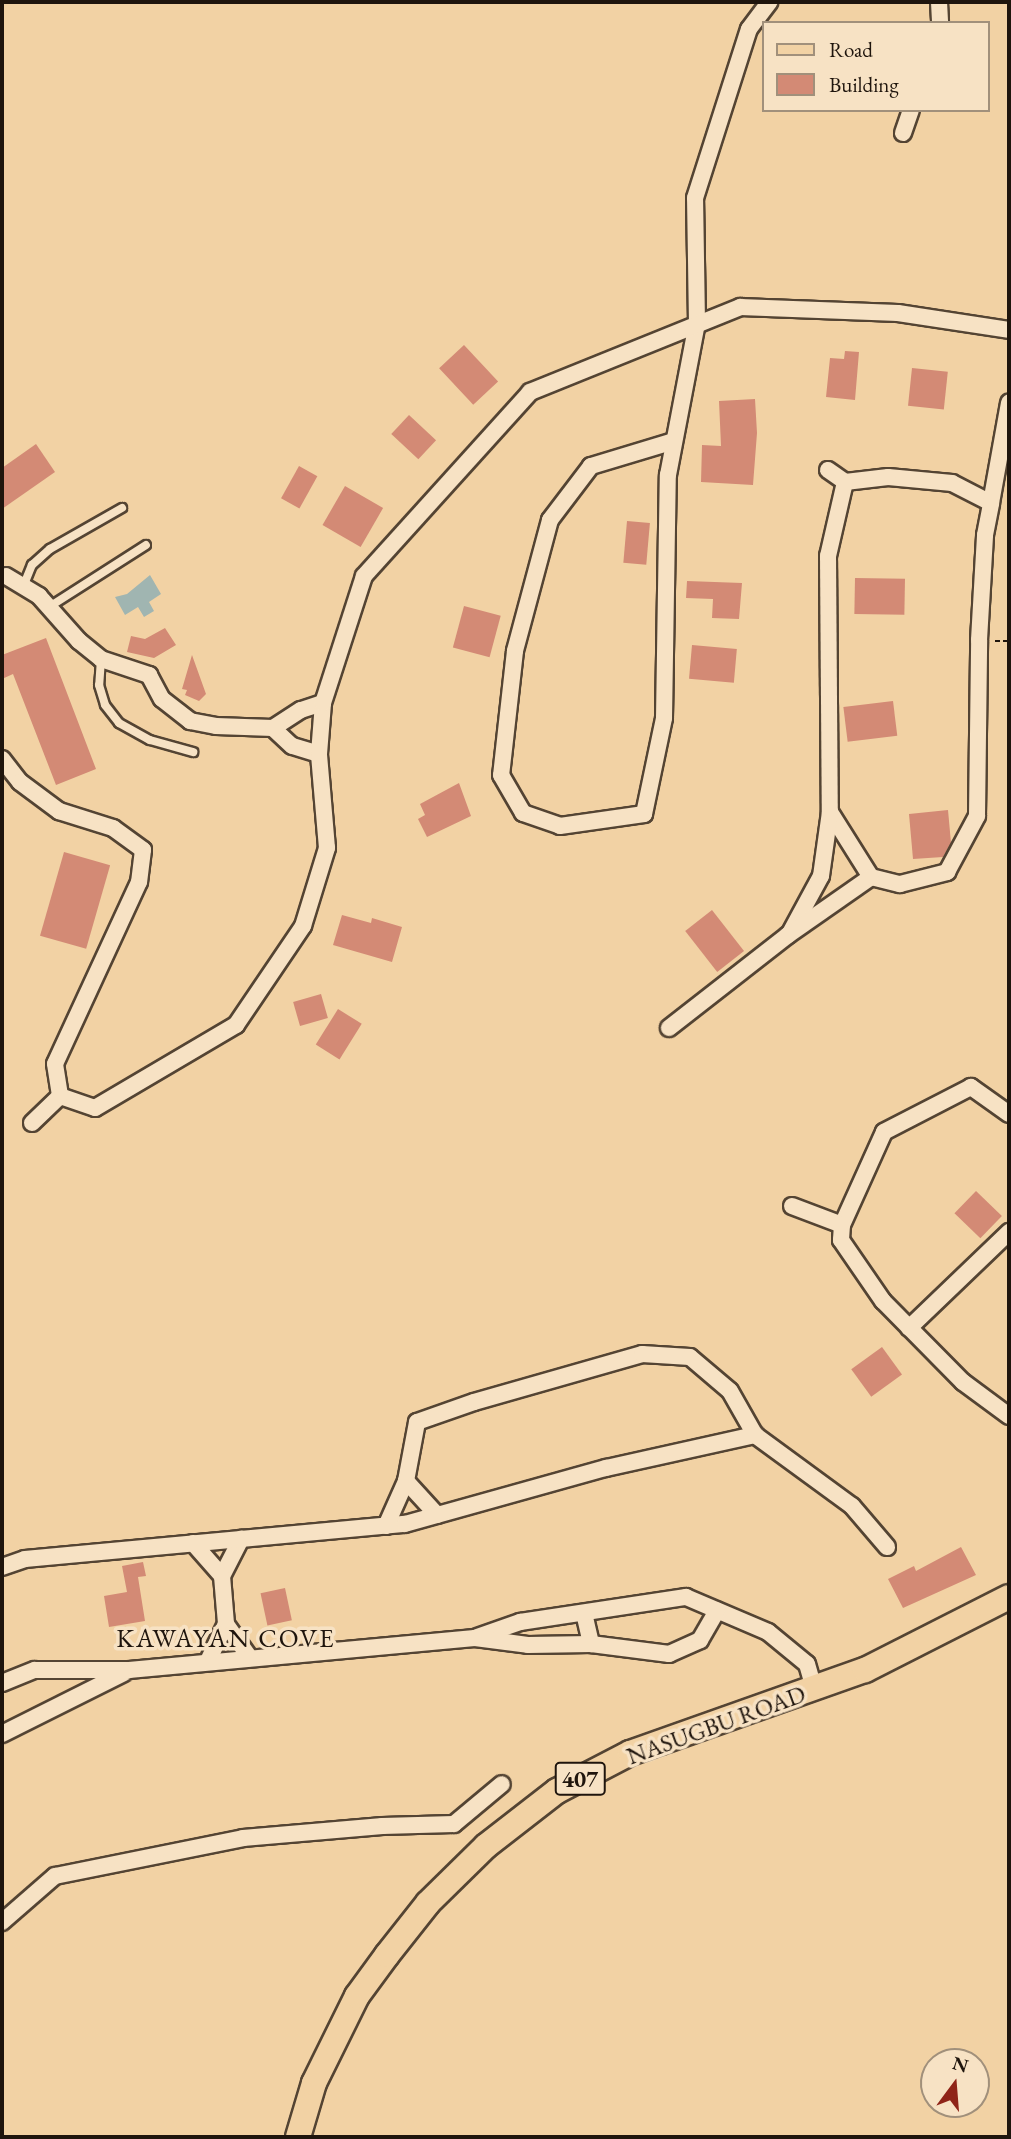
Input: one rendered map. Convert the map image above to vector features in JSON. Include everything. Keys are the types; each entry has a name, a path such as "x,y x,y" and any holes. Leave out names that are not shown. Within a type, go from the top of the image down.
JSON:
{"main road":[{"name":"NASUGBU ROAD","path":"298,2137 314,2083 357,1996 428,1903 485,1846 557,1791 630,1753 865,1670 1009,1597"}],"street":[{"path":"674,440 591,466 550,520 515,650 501,775 523,813 560,826 644,814 664,718 668,475 697,323 695,198 749,29 769,2"},
{"path":"939,2 940,21"},
{"path":"903,133 910,112"},
{"path":"60,1096 95,1108 236,1025 303,926 327,848 319,754 323,703 364,576 530,392 740,307 898,313 1009,330"},
{"path":"830,812 871,877 900,884 947,872 977,816 979,640 985,535 1009,403"},
{"path":"828,470 845,482 888,478 952,483 991,503"},
{"path":"788,935 821,876 830,812 828,556 845,482"},
{"path":"3,575 39,596 79,641 101,659 149,676 162,699 190,721 216,726 273,728 301,710 323,703"},
{"path":"273,728 292,746 319,754"},
{"path":"2,759 20,782 59,811 113,828 143,850 139,882 55,1064 60,1096"},
{"path":"669,1028 788,935 871,877"},
{"path":"1009,1114 971,1087 884,1132 842,1225 841,1240 883,1301 963,1382 1009,1416"},
{"path":"32,1123 60,1096"},
{"path":"792,1206 842,1225"},
{"path":"909,1328 1009,1232"},
{"path":"386,1526 407,1481 417,1422 474,1402 642,1354 691,1357 730,1391 755,1435 852,1506 887,1547"},
{"path":"2,1567 25,1559 386,1526 437,1515 606,1468 755,1435"},
{"path":"407,1481 437,1515"},
{"path":"241,1539 222,1576 226,1624 250,1658"},
{"path":"193,1544 222,1576"},
{"path":"475,1638 520,1622 686,1597 768,1632 807,1664 814,1689"},
{"path":"2,1683 35,1670 129,1670 475,1638 528,1645 591,1644 669,1654 700,1640 717,1611"},
{"path":"584,1613 591,1644"},
{"path":"208,1661 226,1624"},
{"path":"2,1734 129,1670"},
{"path":"2,1922 55,1876 243,1838 383,1826 454,1824 502,1784"}],"lane":[{"path":"23,587 32,565 50,549 122,508"},
{"path":"49,607 146,545"},
{"path":"101,659 99,685 105,705 119,723 150,740 194,752"}],"water":[{"path":"150,575 161,594 149,602 154,611 144,617 138,607 125,615 115,597 127,594"}],"building":[{"path":"464,345 498,382 473,405 439,368"},
{"path":"845,351 859,352 855,400 826,397 830,358 844,359"},
{"path":"912,368 948,372 944,410 908,406"},
{"path":"755,399 757,433 753,485 701,482 702,445 721,446 719,401"},
{"path":"409,415 436,440 418,459 391,434"},
{"path":"36,444 55,472 2,509 2,468"},
{"path":"299,466 317,476 299,509 281,498"},
{"path":"345,486 383,508 361,547 322,525"},
{"path":"627,521 650,523 646,565 623,563"},
{"path":"855,578 905,579 904,615 854,614"},
{"path":"687,581 742,583 739,619 712,618 713,599 686,598"},
{"path":"464,606 501,616 490,657 453,648"},
{"path":"165,628 176,645 154,658 127,652 131,636 145,639"},
{"path":"46,638 96,769 56,785 13,674 2,679 2,655"},
{"path":"692,645 737,649 734,683 689,679"},
{"path":"192,655 206,694 199,701 185,695 187,690 182,689"},
{"path":"893,701 897,736 848,742 843,707"},
{"path":"459,783 471,816 427,837 418,819 425,815 420,804"},
{"path":"948,810 951,843 943,857 913,859 909,814"},
{"path":"64,852 110,865 86,949 40,936"},
{"path":"712,910 744,951 717,972 685,931"},
{"path":"342,915 371,923 372,918 402,927 392,962 333,945"},
{"path":"321,994 328,1018 300,1026 293,1002"},
{"path":"338,1009 362,1024 339,1059 316,1045"},
{"path":"976,1191 1002,1216 980,1238 954,1213"},
{"path":"882,1347 902,1375 871,1397 851,1369"},
{"path":"961,1547 976,1575 903,1608 888,1579 914,1566 916,1571"},
{"path":"143,1562 146,1576 138,1577 145,1621 109,1627 104,1596 127,1592 122,1566"},
{"path":"285,1588 292,1620 267,1625 261,1593"}],"district":[{"name":"KAWAYAN COVE","path":"226,1639"}]}
